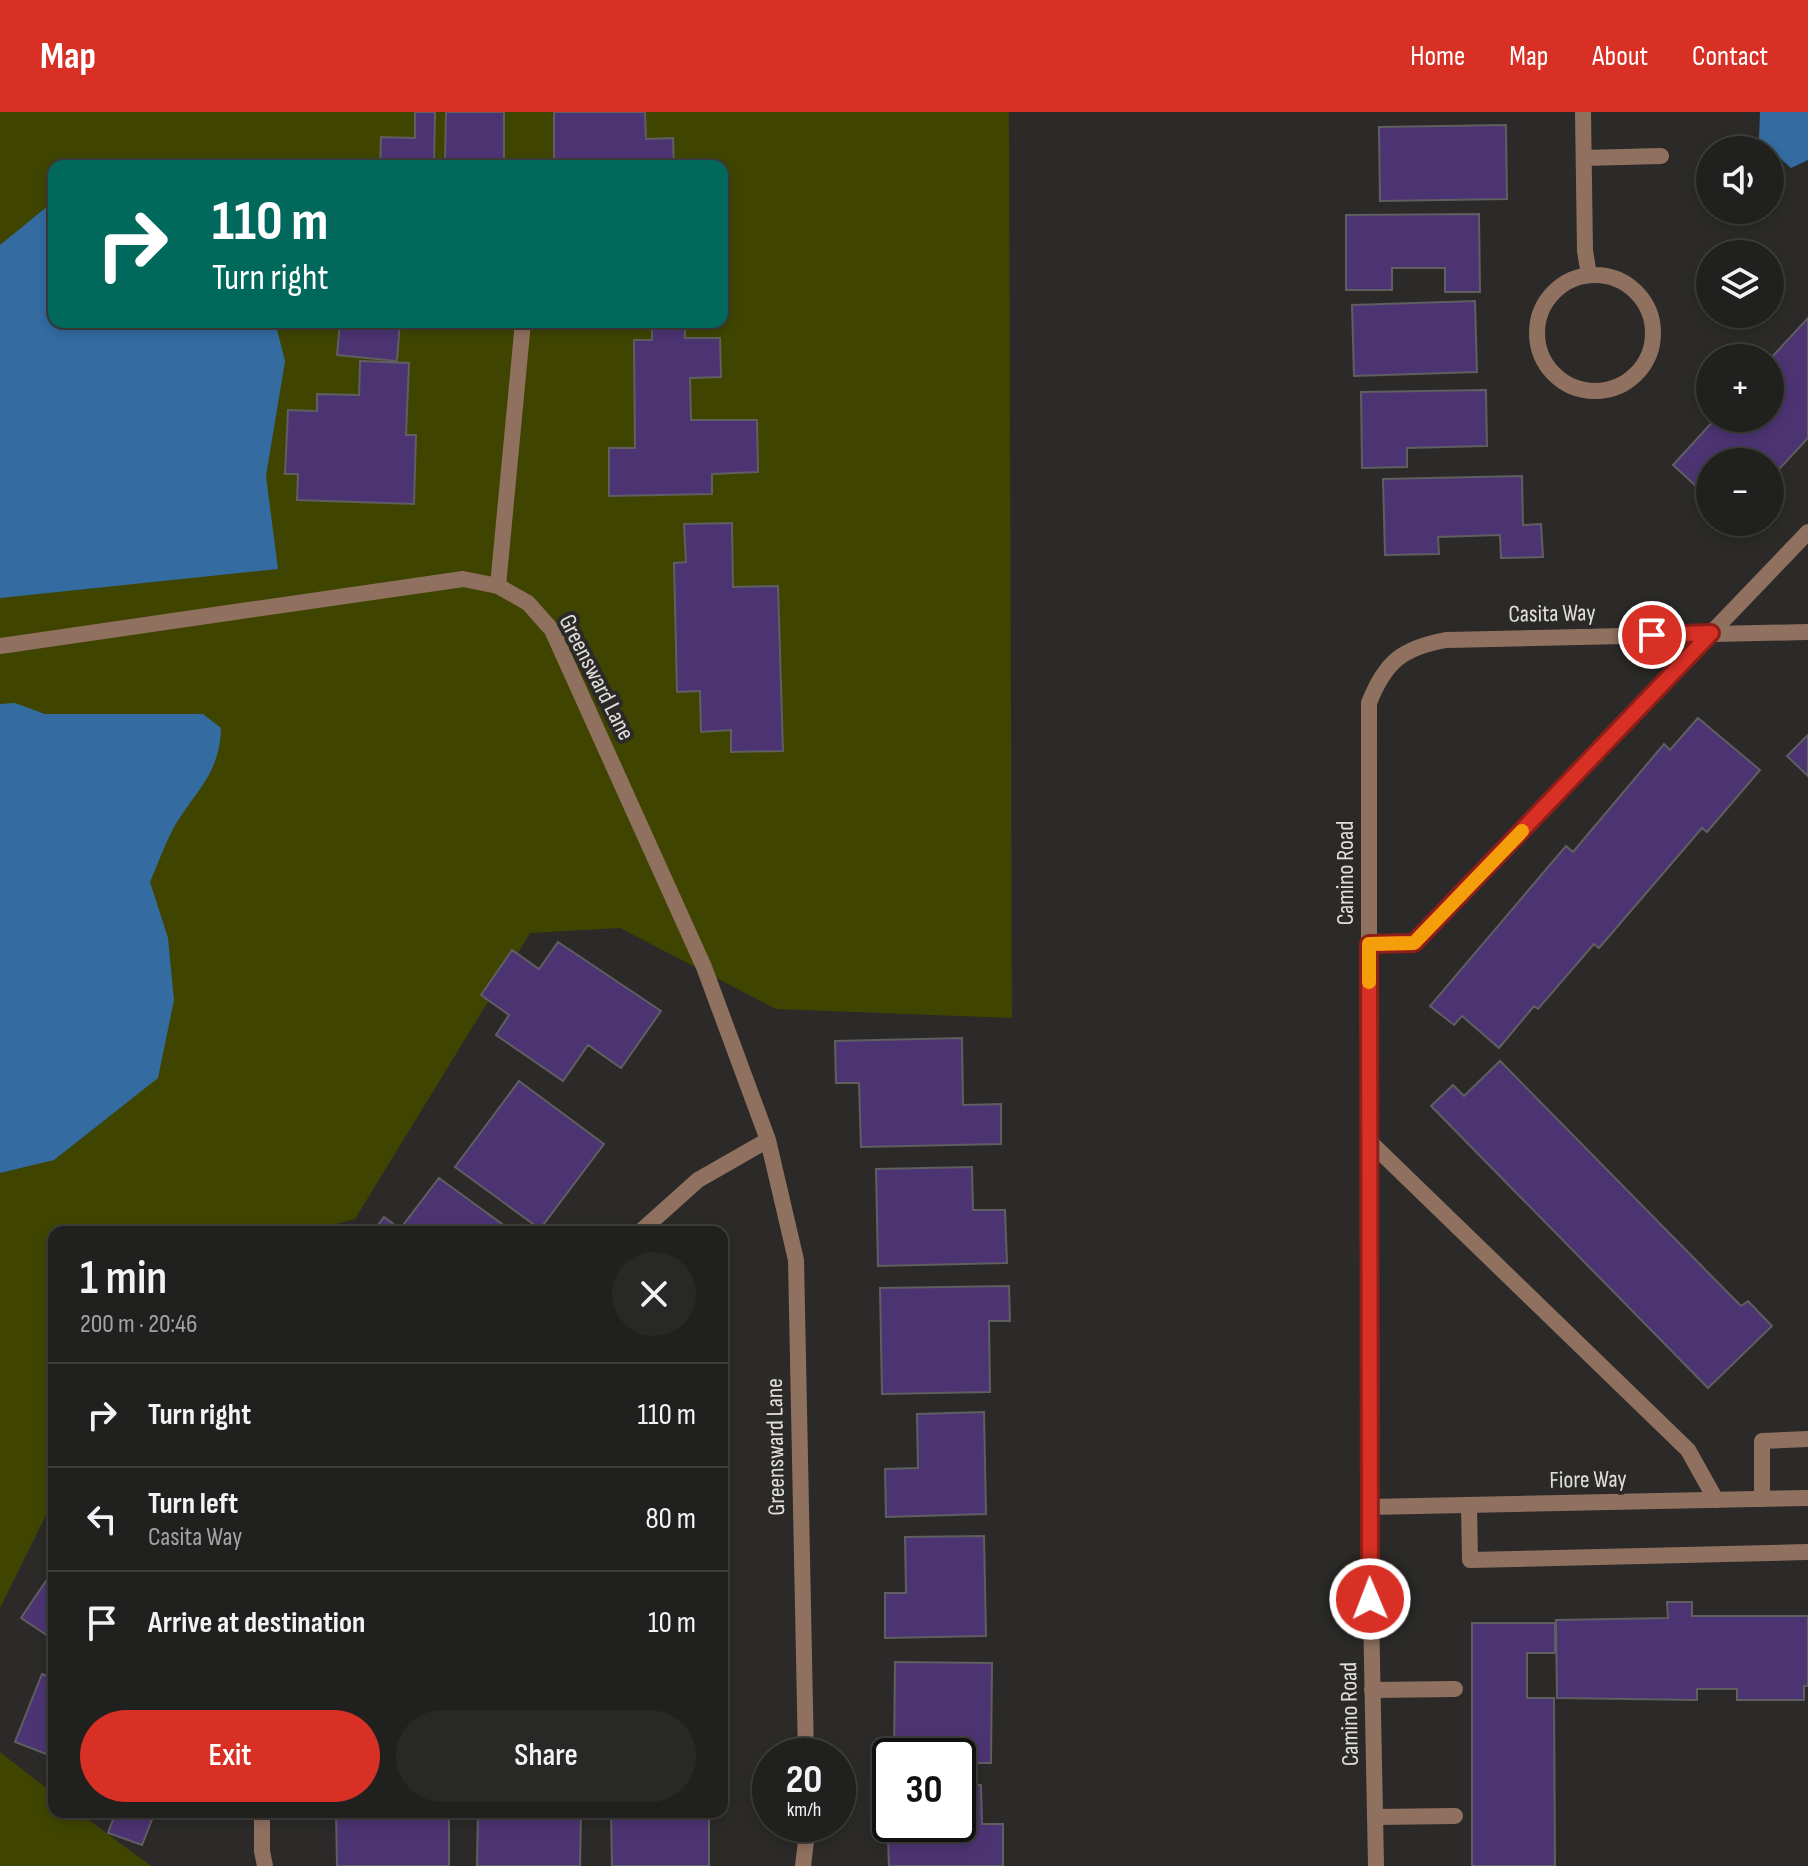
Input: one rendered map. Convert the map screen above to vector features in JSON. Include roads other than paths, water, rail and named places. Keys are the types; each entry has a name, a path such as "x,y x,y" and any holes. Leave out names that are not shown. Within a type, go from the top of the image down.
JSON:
{"street":[{"path":"1583,112 1585,251 1589,275"},
{"path":"1584,158 1661,156"},
{"path":"1589,275 1625,281 1639,293 1649,308 1654,326 1653,344 1647,361 1636,376 1621,386 1603,391 1584,390 1567,384 1552,373 1542,358 1537,340 1541,313 1555,290 1571,279 1589,275"},
{"path":"498,586 522,328"},
{"path":"1369,944 1414,943 1808,532"},
{"name":"Greensward Lane","path":"0,646 463,579 498,586 528,603 552,630 704,967 768,1140 796,1260 806,1738"},
{"name":"Casita Way","path":"1398,657 1419,645 1446,640 1808,632"},
{"name":"Camino Road","path":"1376,1866 1369,1507 1369,703 1379,678 1398,657"},
{"path":"647,1226 698,1180 768,1140"},
{"path":"1369,1141 1688,1450 1716,1500"},
{"path":"1762,1499 1762,1441 1808,1439"},
{"name":"Fiore Way","path":"1369,1507 1808,1498"},
{"path":"1469,1505 1470,1560 1808,1552"},
{"path":"1372,1690 1455,1689"},
{"path":"1375,1817 1455,1816"},
{"path":"262,1818 265,1866"},
{"path":"803,1866 806,1842"}],"water":[{"path":"1760,112 1808,112 1808,160 1791,168 1784,162 1784,136 1759,136"},
{"path":"48,206 48,328 277,328 285,361 266,476 278,569 0,598 0,245"},
{"path":"15,703 45,714 203,714 221,728 220,744 211,771 173,829 150,882 168,938 174,1000 158,1078 54,1160 0,1173 0,704"}]}
